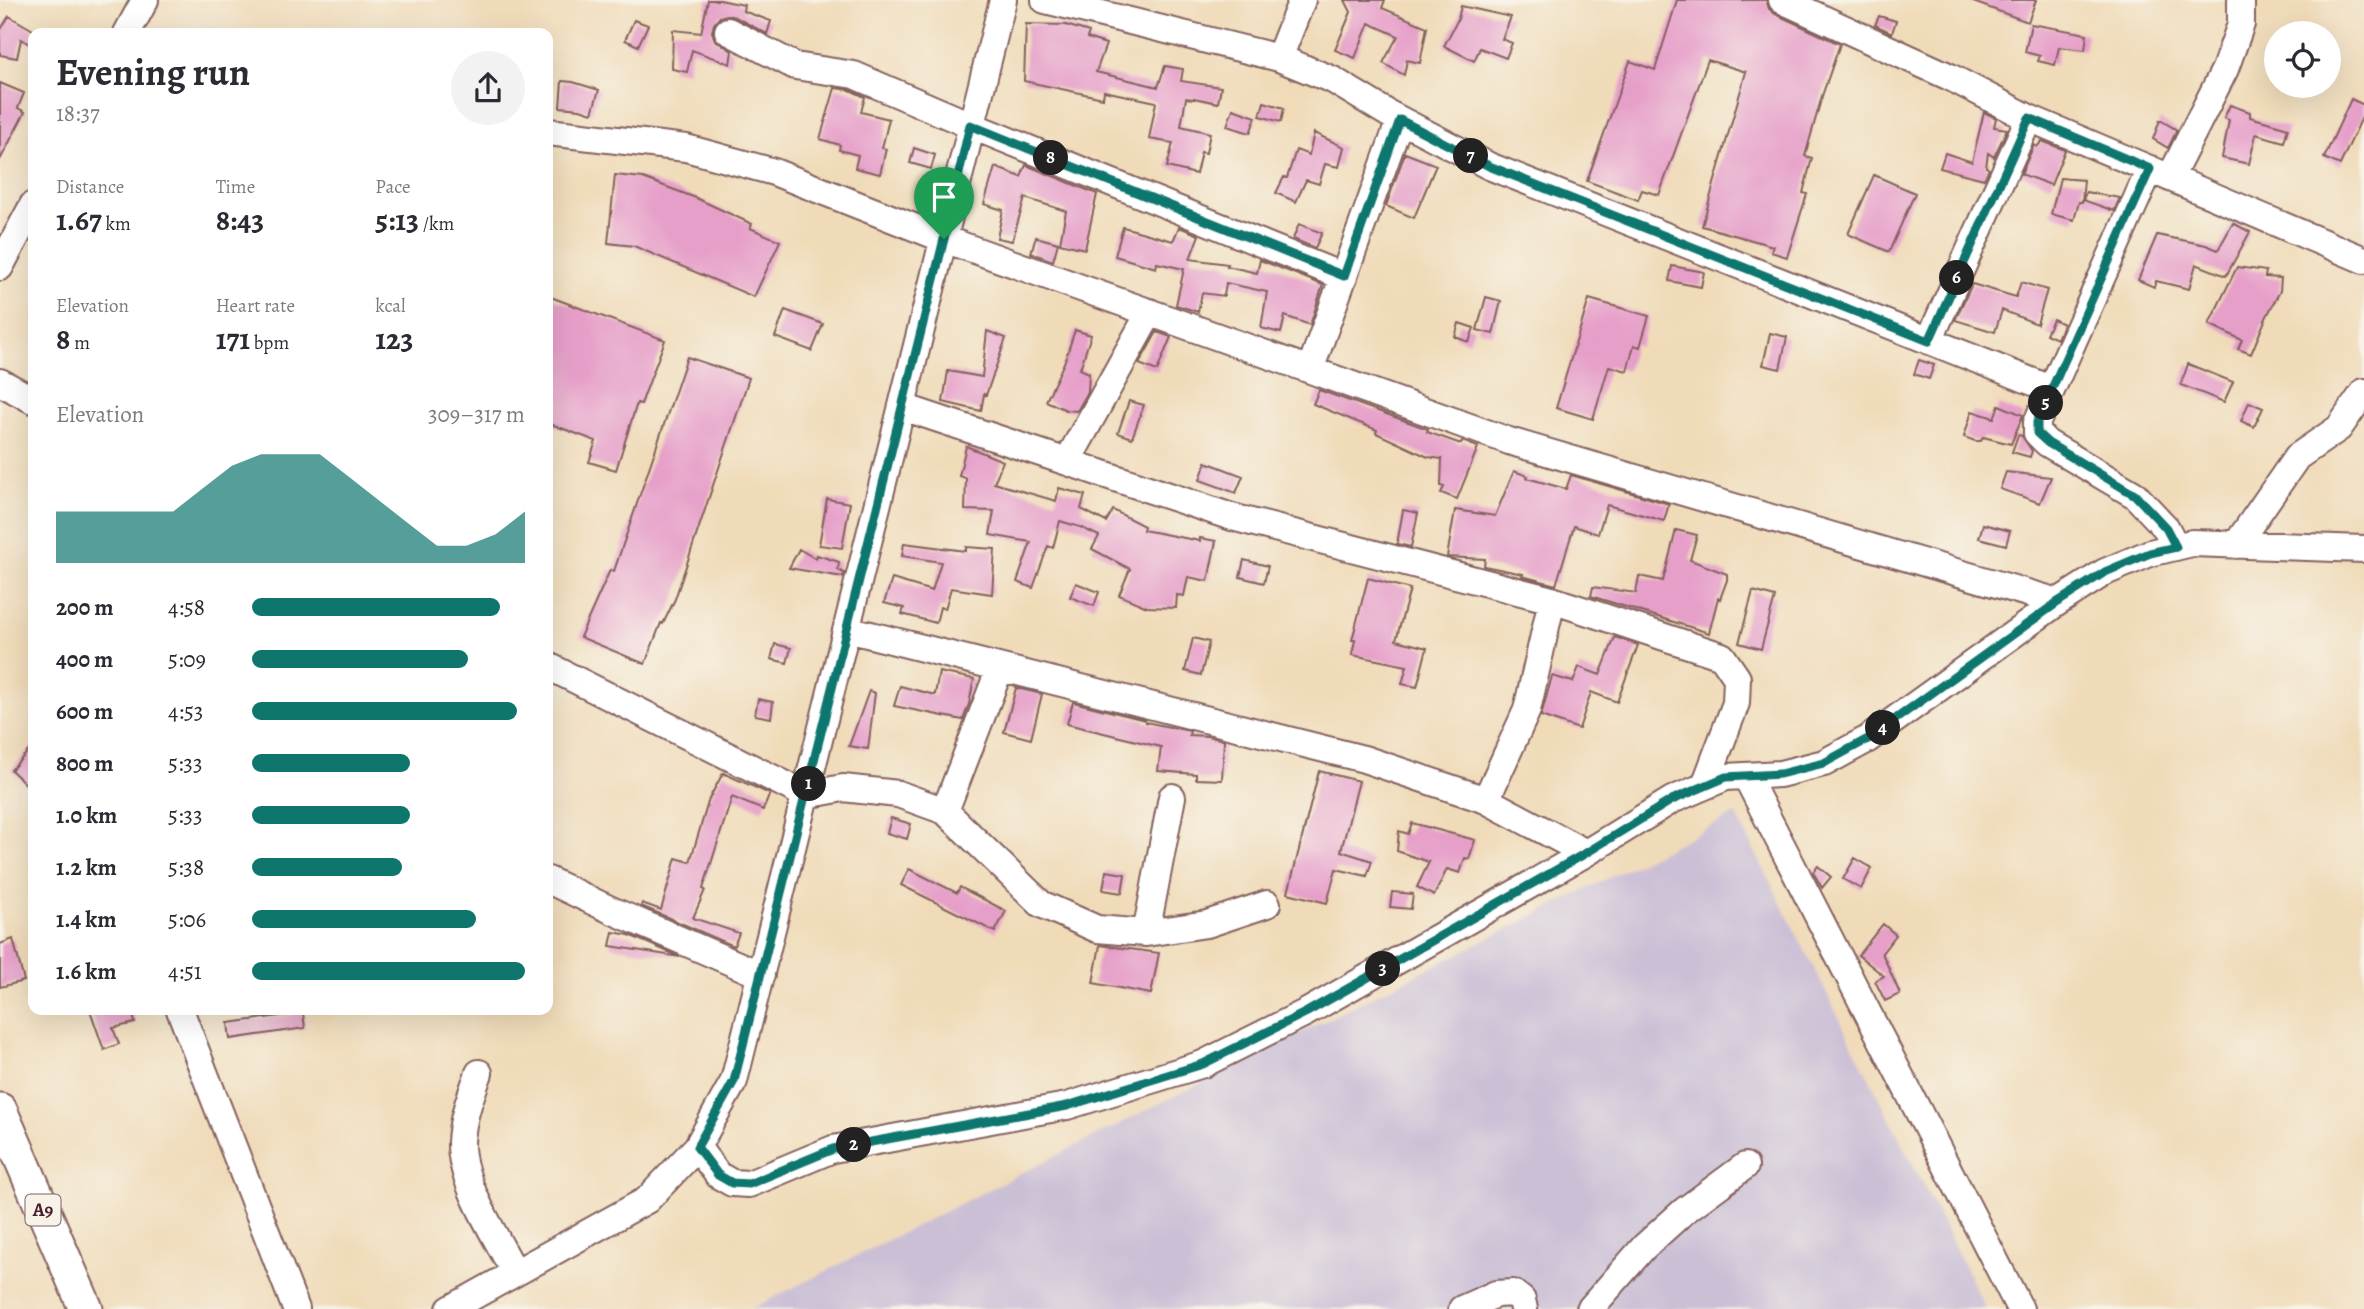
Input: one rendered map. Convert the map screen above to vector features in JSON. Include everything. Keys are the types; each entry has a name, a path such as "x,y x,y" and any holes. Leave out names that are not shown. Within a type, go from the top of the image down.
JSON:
{"main road":[{"name":"A9","path":"0,1110 7,1143 86,1309"}],"street":[{"path":"130,28 145,0"},
{"path":"450,1309 647,1200 697,1147 734,1081 1003,0"},
{"path":"1045,0 1279,58 1333,80 1400,120 1489,166 2052,389"},
{"path":"1279,58 1302,0"},
{"path":"1782,0 1950,77 2029,118 2364,260"},
{"path":"2176,547 2166,528 2135,495 2048,443 2037,433 2037,422 2160,173 2225,69 2241,24 2241,0"},
{"path":"727,31 795,66 854,75 970,125 1344,276"},
{"path":"1929,341 2029,118"},
{"path":"1310,370 1400,120"},
{"path":"553,133 686,148 774,172 944,239 1509,441 2058,602"},
{"path":"0,267 28,214"},
{"path":"1067,462 1150,312"},
{"path":"0,382 28,397"},
{"path":"2236,545 2297,457 2339,428 2364,392"},
{"path":"903,407 1233,517 1552,600 1722,656 1737,678 1736,703 1705,785"},
{"path":"697,1147 718,1175 732,1183 749,1184 833,1149 1067,1106 1203,1064 1307,1012 1586,853 1672,800 1726,777 1780,774 1824,763 1868,739 2058,602 2105,572 2150,553 2192,543 2364,549"},
{"path":"1486,800 1527,710 1552,600"},
{"path":"847,629 1364,759 1486,800 1586,853"},
{"path":"553,668 806,795 843,788 898,794 945,811 1041,904 1097,929 1146,933 1207,924 1266,904"},
{"path":"945,811 1000,668"},
{"path":"1746,776 2021,1309"},
{"path":"1146,933 1172,797"},
{"path":"553,882 761,975"},
{"path":"182,1015 296,1309"},
{"path":"479,1073 464,1116 461,1142 464,1170 515,1273"},
{"path":"1590,1309 1644,1247 1684,1211 1745,1166"},
{"path":"1462,1309 1496,1294 1513,1293 1522,1300 1524,1309"}],"shaded area":[{"path":"1736,814 1986,1309 751,1309"}],"building":[{"path":"708,0 744,5 743,11 771,21 767,34 735,17 720,17 712,32 715,40 732,51 730,64 692,50 687,72 672,69 673,30 701,33"},
{"path":"1345,0 1385,0 1382,8 1427,27 1420,63 1407,60 1404,75 1383,63 1398,36 1369,23 1355,58 1335,50 1351,12"},
{"path":"1677,0 1766,0 1769,9 1775,14 1840,44 1805,156 1812,158 1803,193 1807,194 1787,257 1771,252 1773,246 1702,226 1746,72 1708,60 1659,195 1642,190 1638,200 1587,181 1630,61 1655,70"},
{"path":"2036,0 2028,22 1973,2"},
{"path":"1461,6 1511,17 1502,39 1512,43 1506,58 1480,48 1474,61 1444,46 1458,19"},
{"path":"9,16 30,28 28,43 21,39 17,58 0,55 0,31"},
{"path":"1879,16 1896,21 1892,33 1875,25"},
{"path":"634,20 648,25 638,46 625,40"},
{"path":"1026,24 1066,25 1089,32 1087,38 1106,44 1096,72 1158,87 1165,66 1183,69 1181,81 1221,87 1218,103 1186,98 1181,126 1210,133 1206,153 1201,152 1196,174 1167,167 1173,143 1149,139 1156,102 1104,91 1103,98 1024,81"},
{"path":"2031,24 2087,34 2085,50 2059,47 2055,65 2038,61 2040,56 2025,52"},
{"path":"562,81 599,90 592,113 560,107"},
{"path":"0,83 24,93 18,108 25,112 0,160"},
{"path":"835,88 850,90 865,97 861,112 889,119 882,148 886,149 880,174 855,168 858,155 839,150 840,145 820,139"},
{"path":"2351,99 2364,105 2364,113 2340,165 2324,158"},
{"path":"1264,102 1284,108 1281,122 1260,116"},
{"path":"2230,105 2250,112 2250,117 2288,128 2284,142 2256,134 2249,164 2222,158 2229,120 2224,118"},
{"path":"1233,109 1256,117 1250,133 1227,126"},
{"path":"1984,112 1996,118 1994,127 2007,129 1994,157 1988,153 1986,167 1989,169 1984,179 1940,168 1945,153 1972,162"},
{"path":"2160,120 2177,130 2168,148 2153,139"},
{"path":"1314,133 1344,147 1339,167 1325,164 1319,184 1306,180 1296,202 1276,193 1284,177 1287,178 1296,150 1309,155"},
{"path":"2042,141 2065,150 2051,185 2021,174 2034,145 2037,147"},
{"path":"914,148 935,155 931,169 910,163"},
{"path":"1405,153 1436,165 1414,218 1386,206"},
{"path":"1026,165 1097,194 1085,249 1060,243 1066,211 1025,198 1012,241 997,238 1003,210 984,204 995,167 1021,177"},
{"path":"615,175 643,178 696,198 752,224 750,228 780,241 754,297 634,246 608,243"},
{"path":"1874,175 1915,193 1889,252 1848,234"},
{"path":"2060,178 2084,180 2082,202 2079,202 2074,220 2051,214"},
{"path":"2086,192 2120,198 2114,211 2083,200"},
{"path":"2233,223 2250,232 2226,276 2196,264 2189,289 2156,281 2154,287 2138,280 2157,235 2218,250"},
{"path":"1299,224 1322,233 1315,248 1293,239"},
{"path":"1123,227 1173,241 1179,227 1199,235 1190,259 1228,264 1227,266 1257,273 1260,260 1323,285 1310,325 1285,316 1281,333 1261,328 1267,292 1226,283 1224,296 1202,293 1198,312 1176,305 1184,269 1157,263 1156,268 1115,256"},
{"path":"1036,237 1058,243 1053,261 1031,253"},
{"path":"1672,266 1704,272 1701,287 1669,281"},
{"path":"2237,267 2266,271 2265,277 2281,278 2280,291 2251,354 2238,349 2242,340 2209,324"},
{"path":"2021,282 2047,290 2037,324 2002,310 1995,332 1955,320 1972,284 2016,297"},
{"path":"1486,297 1501,301 1493,334 1477,330"},
{"path":"553,298 665,340 641,404 637,403 616,470 589,462 596,441 553,425"},
{"path":"1589,299 1649,316 1640,347 1634,345 1627,371 1609,366 1593,419 1556,408"},
{"path":"785,310 823,324 812,351 775,337"},
{"path":"2053,319 2063,324 2057,339 2046,334"},
{"path":"1459,323 1474,328 1469,342 1455,337"},
{"path":"1075,330 1091,335 1080,369 1089,373 1088,392 1077,411 1066,410 1046,401 1064,363"},
{"path":"987,331 1006,338 986,395 984,394 981,411 943,402 948,371 982,377"},
{"path":"1157,332 1171,337 1157,371 1139,364"},
{"path":"1770,333 1787,337 1780,369 1763,365"},
{"path":"687,357 749,378 675,599 663,624 661,623 645,664 580,637 610,570 614,571"},
{"path":"1919,360 1934,365 1929,379 1914,374"},
{"path":"2188,364 2233,382 2224,402 2181,385"},
{"path":"1319,390 1428,429 1427,432 1478,447 1457,499 1441,493 1444,487 1441,486 1442,459 1428,457 1376,433 1377,430 1313,404"},
{"path":"1129,401 1144,405 1132,438 1118,433"},
{"path":"2249,402 2263,408 2254,427 2241,421"},
{"path":"1999,405 2023,415 2011,444 1983,437 1981,441 1975,441 1964,437 1972,411 1994,418"},
{"path":"2018,435 2022,436 2032,451 2030,457 2012,452"},
{"path":"966,446 1003,461 994,483 1056,501 1059,488 1085,495 1081,509 1106,522 1113,510 1144,526 1143,530 1200,541 1200,538 1216,541 1208,581 1188,577 1184,596 1177,595 1176,608 1147,607 1119,595 1130,569 1092,549 1099,536 1060,521 1053,548 1048,546 1033,588 1017,582 1031,542 990,535 994,511 965,510 966,478 959,476"},
{"path":"1206,462 1243,476 1236,493 1200,480"},
{"path":"1514,471 1528,476 1527,478 1566,489 1571,475 1669,504 1664,521 1607,505 1598,534 1574,526 1556,585 1522,576 1523,574 1484,566 1485,559 1447,557 1455,510 1495,516"},
{"path":"2006,472 2051,477 2040,503 2000,489"},
{"path":"827,499 850,503 842,548 819,545"},
{"path":"1403,510 1418,513 1411,547 1397,544"},
{"path":"1983,524 2010,531 2006,545 1979,538"},
{"path":"1676,530 1697,535 1690,560 1727,574 1709,633 1591,596 1593,587 1636,593 1639,576 1663,581"},
{"path":"904,543 966,551 966,547 995,549 992,594 951,588 945,609 940,607 936,623 902,614 904,608 884,603 892,579 932,591 941,562 902,556"},
{"path":"799,549 816,559 817,555 839,562 838,570 844,573 843,577 789,568"},
{"path":"1244,560 1268,566 1264,583 1240,577"},
{"path":"1368,578 1410,589 1396,640 1427,648 1417,687 1402,684 1407,666 1352,655 1355,640 1352,640"},
{"path":"1076,583 1099,592 1094,606 1070,597"},
{"path":"1753,591 1775,597 1761,649 1739,643"},
{"path":"1615,637 1638,645 1617,702 1591,692 1579,729 1541,716 1552,676 1573,682 1579,667 1600,675"},
{"path":"1193,638 1209,642 1201,675 1185,671"},
{"path":"775,644 791,648 787,663 771,659"},
{"path":"939,672 974,679 963,720 894,706 900,686 935,695"},
{"path":"1016,688 1042,694 1031,739 1004,732"},
{"path":"869,691 875,693 868,749 849,746"},
{"path":"758,699 773,702 771,718 755,715"},
{"path":"1073,702 1190,731 1189,735 1224,740 1222,780 1196,779 1196,774 1158,771 1161,747 1067,724"},
{"path":"28,751 28,786 11,770"},
{"path":"1319,771 1359,781 1341,851 1372,861 1367,876 1336,869 1327,903 1288,893"},
{"path":"723,773 770,794 763,810 732,797 703,889 705,890 693,918 739,933 734,946 641,906 642,903 661,910 676,858 690,862 709,799"},
{"path":"891,818 911,824 907,839 887,833"},
{"path":"1412,823 1475,840 1469,859 1465,858 1460,873 1447,869 1434,896 1417,887 1429,862 1397,851 1399,831 1408,834"},
{"path":"1855,858 1872,868 1861,889 1843,879"},
{"path":"1818,866 1831,877 1822,888 1813,872"},
{"path":"909,869 957,893 960,887 1006,911 995,932 901,885"},
{"path":"1106,871 1125,874 1122,893 1103,890"},
{"path":"1392,892 1413,894 1411,909 1390,907"},
{"path":"1883,924 1896,935 1882,953 1900,994 1885,1001 1875,981 1884,976 1858,955"},
{"path":"613,932 629,935 680,957 610,946"},
{"path":"13,939 24,981 0,987 0,944"},
{"path":"1100,945 1159,953 1151,994 1093,983"},
{"path":"92,1015 133,1015 135,1023 113,1028 119,1044 104,1050"},
{"path":"303,1015 305,1028 230,1039 228,1023"}],"route":[{"path":"2029,118 2150,169 2037,422 2037,433 2048,443 2135,495 2166,528 2176,547 2150,553 2105,572 2058,602 1868,739 1824,763 1780,774 1726,777 1672,800 1586,853 1307,1012 1203,1064 1067,1106 833,1149 749,1184 732,1183 718,1175 697,1147 734,1081 944,239 970,125 1344,276 1400,120 1489,166 1929,341 2029,118"}]}
